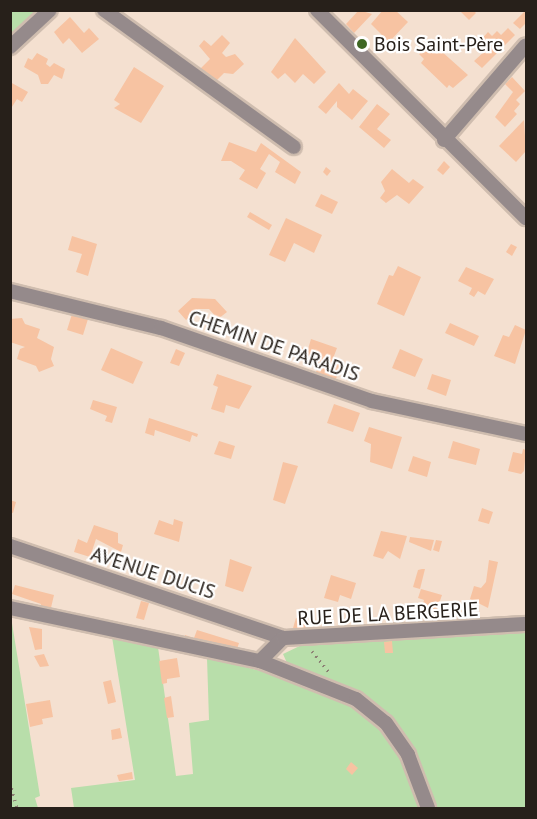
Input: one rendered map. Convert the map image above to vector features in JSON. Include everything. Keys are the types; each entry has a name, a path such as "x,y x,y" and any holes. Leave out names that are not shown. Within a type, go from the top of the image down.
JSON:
{"street":[{"path":"10,47 50,10"},
{"path":"104,10 294,147"},
{"path":"317,10 444,140 526,218"},
{"path":"444,140 526,45"},
{"name":"CHEMIN DE PARADIS","path":"10,291 161,328 372,401 526,434"},
{"name":"AVENUE DUCIS","path":"10,546 283,639"},
{"path":"10,608 260,661 356,699 386,723 408,755 428,808"},
{"name":"RUE DE LA BERGERIE","path":"260,661 283,639 526,624"}],"path":[{"path":"310,647 324,669"},
{"path":"10,782 17,808"}],"green space":[{"path":"11,10 38,10 38,11 11,35"},
{"path":"11,617 40,796 35,798 38,808 11,808"},
{"path":"526,629 526,808 74,808 71,788 135,780 112,637 158,647 176,776 193,774 189,723 209,720 207,658 360,695 287,663 283,654 308,642 479,635"}],"building":[{"path":"359,10 372,14 354,33 346,24"},
{"path":"383,10 395,10 408,22 389,42 371,24"},
{"path":"459,10 473,10 476,13 469,20"},
{"path":"526,10 526,23 520,29 513,23"},
{"path":"70,17 84,33 89,28 99,39 82,53 69,38 63,44 54,32"},
{"path":"508,28 515,35 503,47 496,40 493,43 500,50 482,68 474,61 486,50 479,42 488,32 492,36 497,31 501,35"},
{"path":"222,35 230,43 222,53 226,57 235,54 244,64 233,74 224,73 214,83 198,71 210,59 199,46 204,40 211,46"},
{"path":"295,38 326,72 314,84 303,74 295,83 285,73 278,79 271,72"},
{"path":"431,42 468,75 453,88 449,85 447,88 421,63 424,59 419,54"},
{"path":"37,53 48,59 46,64 50,67 54,63 65,69 62,79 54,75 48,84 41,84 38,75 24,67 28,58 32,60"},
{"path":"134,67 164,86 141,123 114,108 120,104 114,100"},
{"path":"512,77 525,91 516,100 520,104 514,111 517,114 505,127 495,117 513,92 505,84"},
{"path":"10,82 28,92 22,102 17,99 10,110"},
{"path":"339,83 349,94 353,89 368,101 352,120 337,107 337,101 326,114 318,107"},
{"path":"377,104 390,114 377,129 391,140 384,148 359,127"},
{"path":"524,120 526,151 516,162 499,146"},
{"path":"229,142 256,152 261,143 301,172 295,184 275,172 280,162 269,154 260,169 266,173 257,189 239,179 245,170 231,161 221,161"},
{"path":"444,161 450,167 443,175 437,170"},
{"path":"326,167 331,171 327,176 323,172"},
{"path":"392,169 409,183 413,179 424,187 409,204 397,195 386,203 380,198 385,191 381,182"},
{"path":"321,194 338,202 332,214 315,206"},
{"path":"250,212 272,225 269,230 247,217"},
{"path":"286,218 322,235 314,253 294,243 285,262 269,255"},
{"path":"72,236 97,244 88,276 76,272 82,254 68,250"},
{"path":"511,244 517,247 512,256 506,252"},
{"path":"398,266 421,277 404,316 377,304 389,275 393,276"},
{"path":"466,267 494,279 485,295 478,291 474,297 469,294 472,288 458,281"},
{"path":"192,298 215,299 227,312 218,319 209,309 198,309 186,320 178,311"},
{"path":"72,314 88,319 83,335 67,330"},
{"path":"22,318 25,324 40,329 37,338 54,347 51,359 54,366 39,372 36,366 17,359 20,349 25,347 10,342 10,319"},
{"path":"450,323 479,336 474,346 445,333"},
{"path":"515,325 526,330 515,364 494,356 503,335 509,337"},
{"path":"311,339 337,348 332,361 342,365 335,381 315,375 318,366 296,358 300,347 308,349"},
{"path":"111,348 143,362 133,384 101,370"},
{"path":"176,349 185,353 179,366 170,363"},
{"path":"400,349 423,359 415,377 392,368"},
{"path":"217,374 252,386 239,409 226,405 224,413 211,409 218,387 213,385"},
{"path":"432,374 451,380 446,396 427,389"},
{"path":"93,400 117,407 112,423 105,421 107,416 90,409"},
{"path":"334,404 360,413 353,432 327,423"},
{"path":"149,418 198,434 197,437 192,435 190,442 155,430 154,436 145,433"},
{"path":"369,427 402,437 392,469 370,462 371,444 364,441"},
{"path":"219,441 235,446 231,459 214,454"},
{"path":"453,441 480,449 476,465 448,458"},
{"path":"523,449 526,450 524,471 521,474 508,471 513,452 522,454"},
{"path":"413,456 431,462 427,477 408,471"},
{"path":"283,462 298,466 285,504 273,500"},
{"path":"10,500 16,502 13,513 10,512"},
{"path":"482,508 493,512 489,524 478,521"},
{"path":"174,519 183,522 179,542 154,534 159,520 173,525"},
{"path":"94,525 118,533 118,543 123,545 121,552 96,539 90,557 74,552 78,539 87,543"},
{"path":"381,531 407,536 400,559 388,551 383,559 373,556"},
{"path":"410,537 434,540 431,551 409,542"},
{"path":"436,540 442,541 439,552 433,550"},
{"path":"230,559 252,567 243,592 225,586"},
{"path":"489,560 498,562 488,608 470,599 474,586 481,588 486,582"},
{"path":"425,569 420,589 413,587 418,570"},
{"path":"331,575 356,583 351,599 340,595 338,602 324,598"},
{"path":"15,585 54,595 50,612 39,610 41,604 12,594"},
{"path":"421,589 442,595 435,615 421,611 424,600 418,598"},
{"path":"141,601 149,603 144,620 136,618"},
{"path":"296,618 308,621 305,630 293,628"},
{"path":"29,627 42,629 42,649 35,650"},
{"path":"197,630 239,643 236,652 183,641 185,635 194,638"},
{"path":"392,641 393,653 385,653 384,642"},
{"path":"44,654 49,666 40,667 34,656"},
{"path":"177,658 180,677 167,679 167,683 162,684 159,661"},
{"path":"111,680 116,702 108,704 103,682"},
{"path":"171,696 174,717 167,718 164,698"},
{"path":"50,700 53,717 42,719 43,724 30,727 26,704"},
{"path":"120,728 122,738 112,740 111,730"},
{"path":"351,762 358,768 352,775 346,769"},
{"path":"132,772 133,779 119,781 117,775"}],"place":[{"name":"Bois Saint-Père","path":"362,44"}]}
